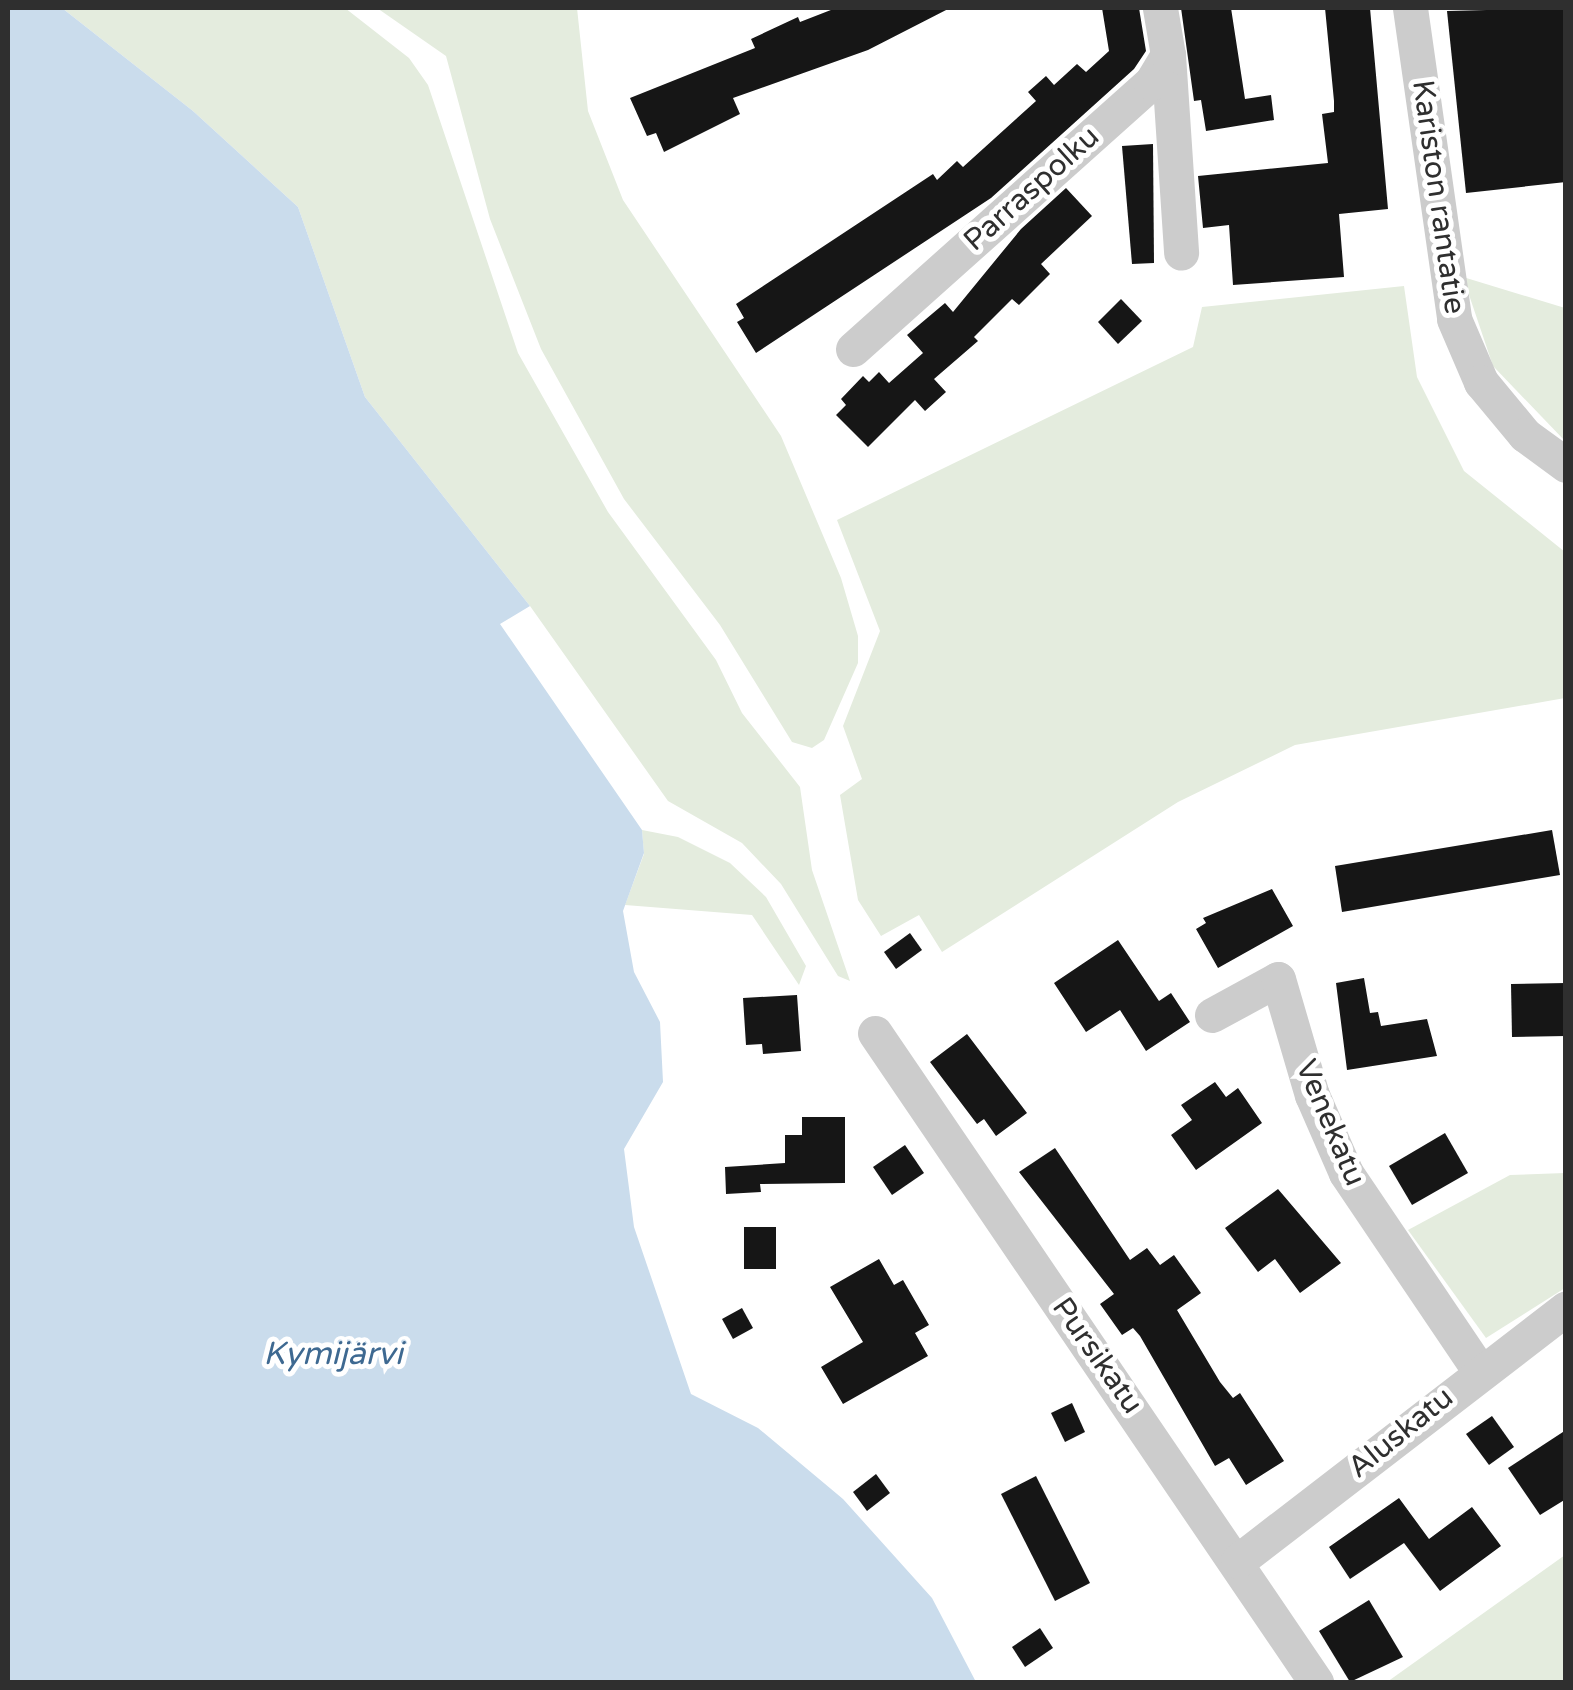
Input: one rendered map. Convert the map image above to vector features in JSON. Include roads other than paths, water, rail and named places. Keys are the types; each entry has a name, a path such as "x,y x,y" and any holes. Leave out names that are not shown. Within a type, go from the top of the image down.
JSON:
{"street":[{"path":"1160,8 1168,55 1180,253"},
{"name":"Kariston rantatie","path":"1410,8 1454,319 1481,382 1525,436 1566,465"},
{"name":"Parraspolku","path":"853,349 1151,83 1168,55"},
{"name":"Venekatu","path":"1212,1015 1278,979 1312,1095 1346,1173 1479,1370"},
{"name":"Pursikatu","path":"875,1033 1238,1560 1316,1682"},
{"name":"Aluskatu","path":"1238,1560 1479,1370 1566,1308"}],"water":[{"name":"Kymijärvi","path":"8,8 62,8 193,111 298,207 365,397 530,606 500,624 642,830 644,853 623,911 634,972 660,1022 663,1082 624,1149 634,1227 691,1394 758,1428 843,1499 932,1598 976,1682 8,1682"}]}
